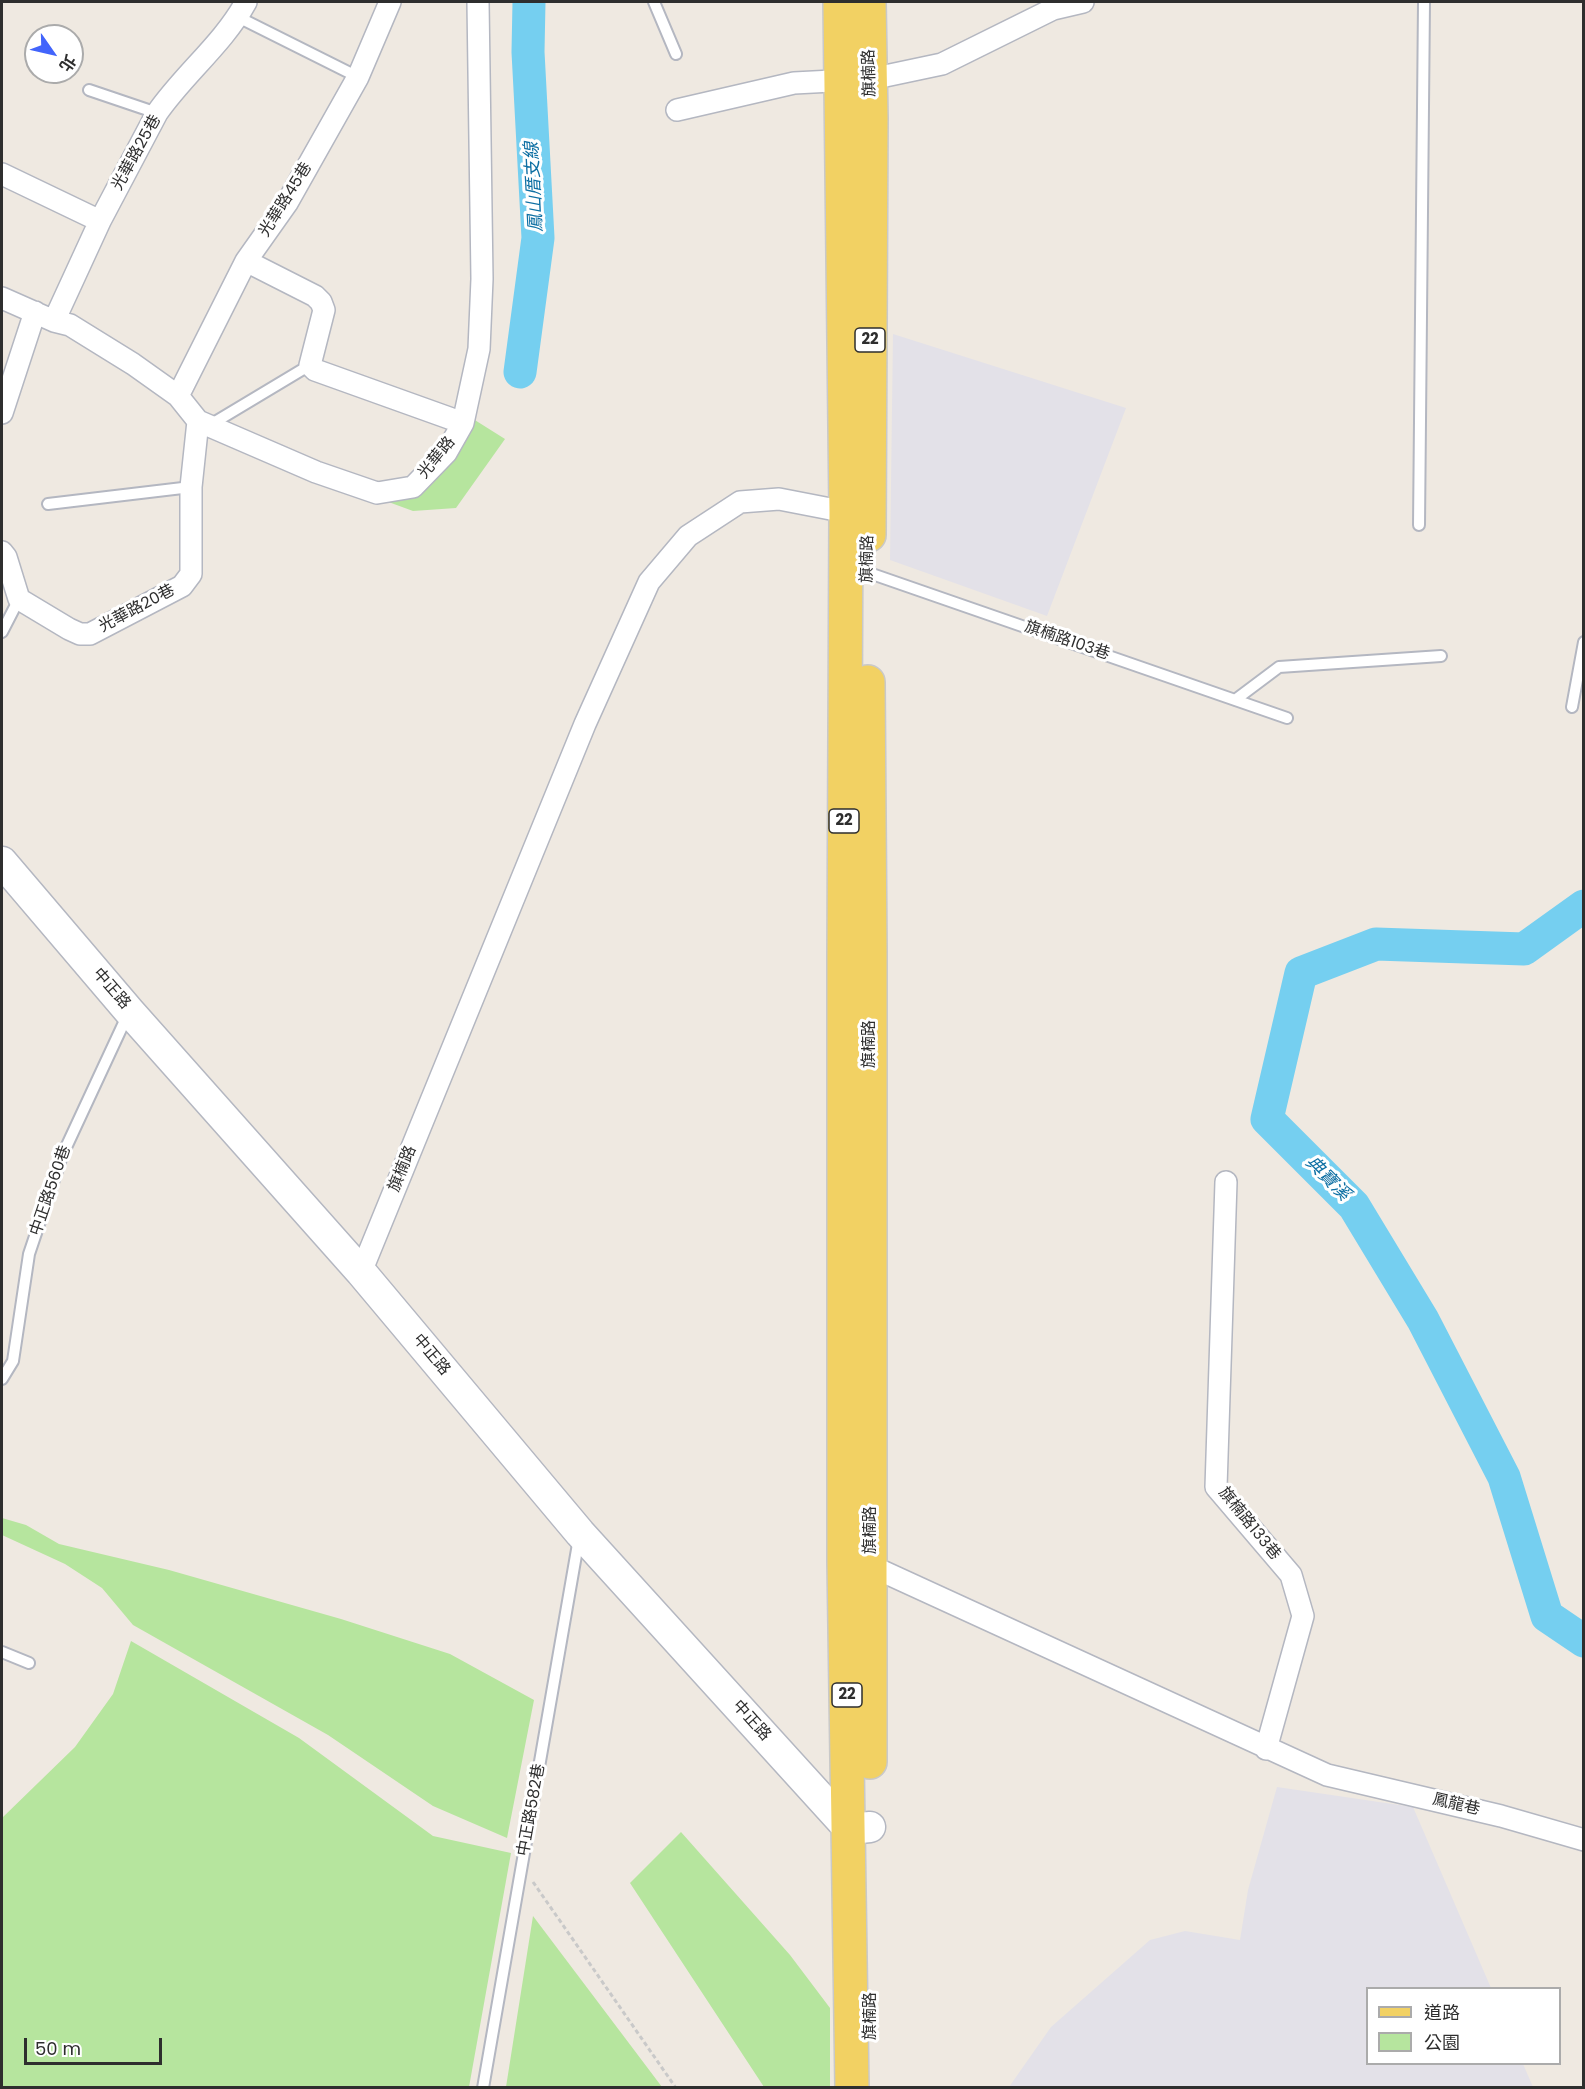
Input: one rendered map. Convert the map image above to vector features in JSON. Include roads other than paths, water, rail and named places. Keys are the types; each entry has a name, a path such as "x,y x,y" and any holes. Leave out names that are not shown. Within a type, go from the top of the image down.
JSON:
{"main road":[{"name":"旗楠路","path":"840,2 855,79 857,569"},
{"name":"旗楠路","path":"869,2 855,79 846,512 857,569 867,601 870,940 857,1564 860,1828 872,2088"},
{"name":"中正路","path":"2,862 129,1011 361,1272 580,1533 860,1828"},
{"name":"旗楠路","path":"852,2088 860,1828"}],"street":[{"name":"光華路45巷","path":"178,396 246,261 287,203 358,77 390,2"},
{"name":"光華路","path":"2,298 69,325 133,364 178,396 204,423 316,471 377,493 413,487 446,453 463,423 479,349 482,279 478,2"},
{"path":"677,110 794,83 855,79 942,64 1053,9 1083,2"},
{"name":"光華路25巷","path":"44,316 100,221 157,113 242,9"},
{"path":"2,174 100,221"},
{"path":"246,261 315,296 321,302 324,310 310,365 315,370 463,423"},
{"path":"2,413 44,316"},
{"name":"光華路20巷","path":"19,599 69,629 80,634 90,634 182,586 191,574 191,487 204,423"},
{"name":"旗楠路","path":"361,1272 585,724 649,582 688,536 740,502 779,500 846,512"},
{"path":"2,552 19,599"},
{"name":"旗楠路133巷","path":"1226,1182 1216,1487 1291,1575 1303,1616 1266,1749"},
{"path":"857,1564 1266,1749"},
{"name":"鳳龍巷","path":"1266,1749 1327,1775 1502,1816 1584,1840"}],"lane":[{"path":"654,2 676,54"},
{"path":"1419,525 1424,2"},
{"path":"242,9 358,77"},
{"path":"89,90 157,113"},
{"path":"204,423 310,365"},
{"path":"48,504 191,487"},
{"name":"旗楠路103巷","path":"857,569 1287,718"},
{"path":"2,632 19,599"},
{"path":"1572,706 1584,642"},
{"path":"1236,700 1280,667 1441,656"},
{"name":"中正路560巷","path":"2,1379 13,1361 29,1254 62,1156 129,1011"},
{"name":"中正路582巷","path":"483,2088 580,1533"},
{"path":"2,1652 28,1663"}],"waterway":[{"name":"鳳山厝支線","path":"520,372 538,238 528,52 529,2"},
{"name":"典寶溪","path":"1584,906 1524,949 1376,944 1301,973 1267,1119 1354,1206 1423,1320 1504,1477 1547,1616 1584,1641"}]}
